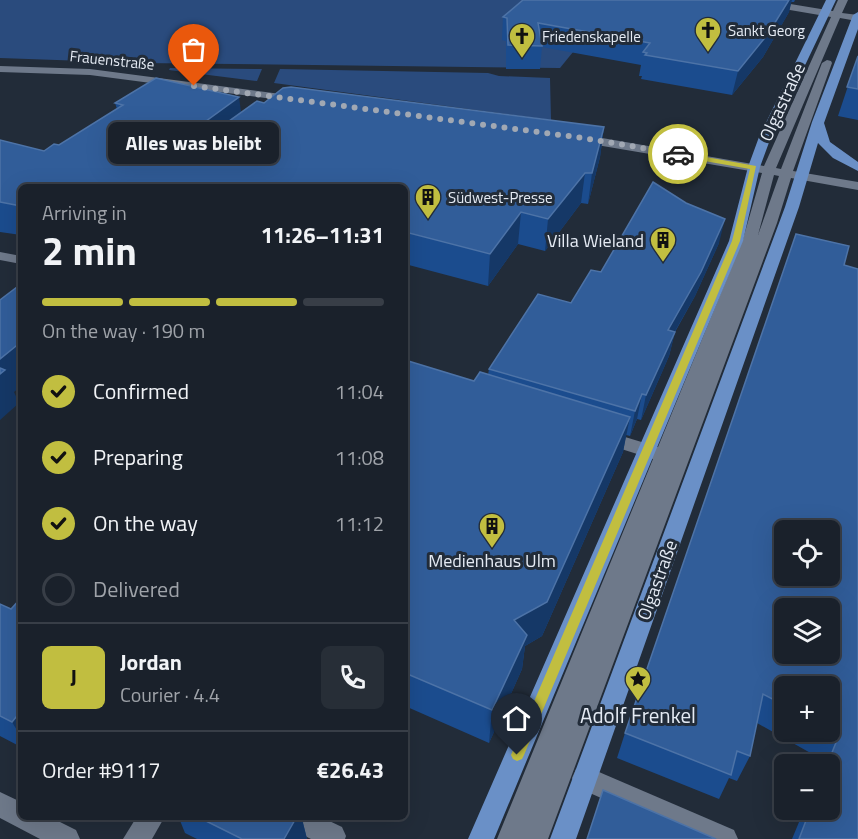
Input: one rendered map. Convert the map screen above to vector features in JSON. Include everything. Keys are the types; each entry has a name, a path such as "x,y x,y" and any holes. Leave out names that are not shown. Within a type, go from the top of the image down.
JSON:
{"main road":[{"name":"Olgastraße","path":"831,0 844,16"},
{"name":"Olgastraße","path":"563,839 585,778 672,458 778,171 818,122 844,16"},
{"name":"Olgastraße","path":"778,171 775,114 844,16"},
{"path":"818,122 819,133 829,148 858,167"},
{"name":"Olgastraße","path":"481,839 672,458"}],"street":[{"path":"748,0 844,16"},
{"path":"843,0 844,16"},
{"path":"535,839 750,239 778,171 802,127 844,16 853,0"},
{"name":"Frauenstraße","path":"0,69 90,72 282,102 309,101"},
{"path":"562,136 858,186"},
{"path":"0,256 18,259"},
{"path":"581,430 672,458"},
{"path":"510,839 672,458"},
{"path":"585,778 725,839"},
{"path":"0,805 18,814"},
{"path":"30,820 67,839"},
{"path":"136,839 150,820"}],"shaded area":[{"path":"0,0 538,0 582,41 560,68 141,63 0,58"},
{"path":"170,68 262,69 257,81 169,70"},
{"path":"280,69 488,73 499,76 550,78 551,120 274,83"}],"building":[{"path":"523,0 789,0 768,34 738,71 645,55 647,53 643,52 650,43 538,23 542,46 508,45 507,18 503,17"},
{"path":"858,56 858,89 847,87"},
{"path":"156,78 239,97 158,156 159,160 176,159 257,101 264,103 283,88 291,87 604,127 592,173 585,173 548,219 521,212 490,254 408,233 408,184 18,184 18,205 0,202 0,140 44,151 54,144 59,145 123,105 115,103"},
{"path":"653,182 686,203 725,219 701,272 668,330 675,332 646,395 642,394 635,411 489,369 538,294 571,303 591,270 601,272"},
{"path":"796,234 849,246 844,265 858,269 858,839 799,839 806,820 840,820 840,754 831,754 836,742 840,742 840,676 774,676 774,700 763,694 750,756 737,751 731,775 625,733"},
{"path":"18,286 18,344 0,359 0,300"},
{"name":"Medienhaus Ulm","path":"408,361 474,381 480,372 630,417 547,602 514,620 527,635 492,710 408,674"},
{"path":"18,601 18,715 12,722 0,716 0,604 11,609"},
{"path":"603,790 716,839 587,839"},
{"path":"204,820 295,820 284,839 242,839"}],"way so far":[{"path":"194,86 583,138 678,154"}],"place":[{"name":"Sankt Georg","path":"708,53"},
{"name":"Friedenskapelle","path":"522,59"},
{"name":"Alles was bleibt","path":"194,86"},
{"name":"Südwest-Presse","path":"428,220"},
{"name":"Villa Wieland","path":"663,263"},
{"name":"Medienhaus Ulm","path":"492,549"},
{"name":"Adolf Frenkel","path":"638,702"}],"route":[{"path":"517,755 736,241 742,221 754,167 678,154"}]}
